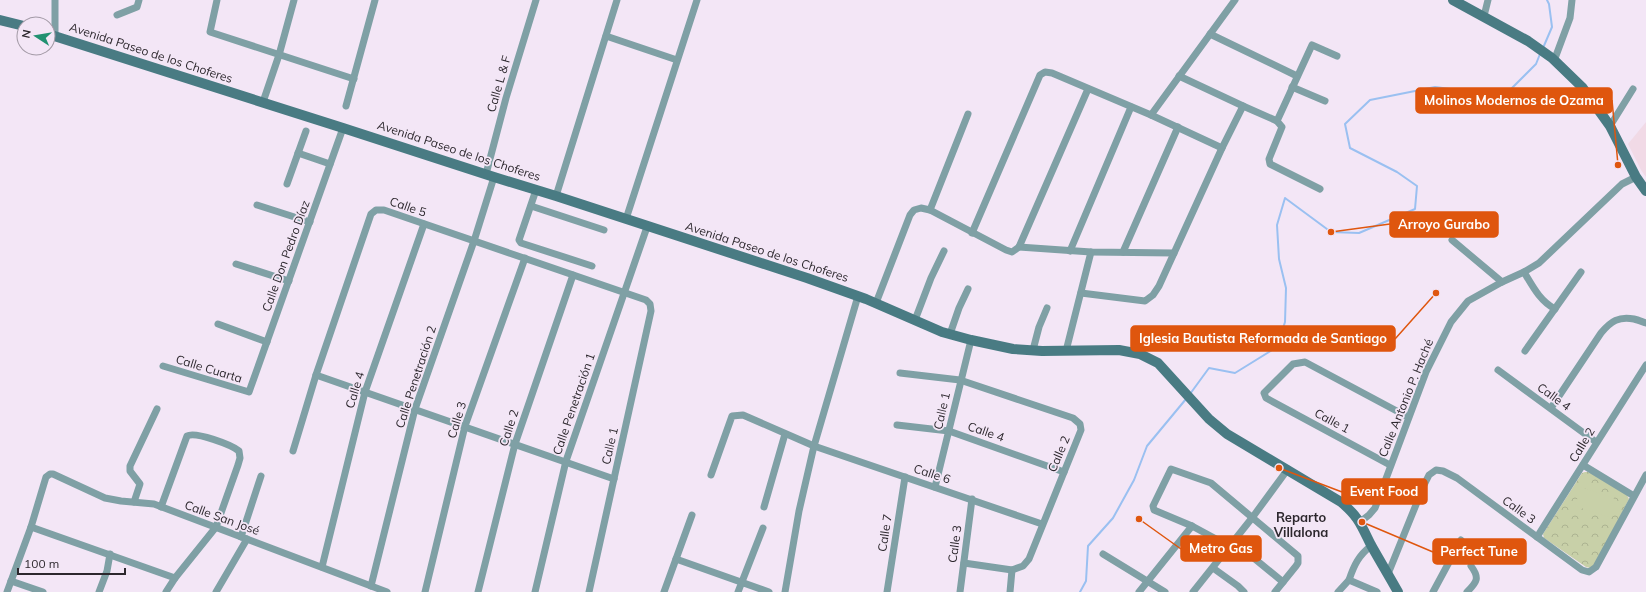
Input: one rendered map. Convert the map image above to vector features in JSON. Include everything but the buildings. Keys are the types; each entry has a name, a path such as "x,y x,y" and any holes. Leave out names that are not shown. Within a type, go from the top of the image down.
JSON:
{"street":[{"path":"53,16 55,0"},
{"path":"117,15 137,7 139,0"},
{"path":"217,0 210,32 354,79"},
{"path":"264,102 294,0"},
{"path":"346,106 375,0"},
{"name":"Calle L & F","path":"490,176 506,98 536,0"},
{"path":"556,196 618,0"},
{"path":"626,219 697,0"},
{"path":"1151,115 1235,0"},
{"path":"1453,0 1528,41 1553,59 1582,87 1610,126 1627,156 1636,177 1646,191"},
{"path":"1484,16 1488,0"},
{"path":"1553,59 1570,18 1572,0"},
{"path":"0,20 16,24"},
{"path":"1210,34 1297,76"},
{"path":"606,36 677,60"},
{"name":"Avenida Paseo de los Choferes","path":"56,37 264,102 807,278 876,303 950,334 1013,349 1119,350 1140,354 1152,359 1158,364 1209,419 1227,434 1342,502 1360,522 1371,546 1398,592"},
{"path":"1277,121 1312,45 1337,56"},
{"path":"972,233 1040,75 1045,72 1052,73 1151,115 1222,148"},
{"path":"1179,76 1277,121 1282,127 1269,159 1270,164 1320,189"},
{"path":"1292,87 1325,101"},
{"path":"876,303 910,215 914,210 921,208 930,210 1006,250 1012,252 1019,247 1088,89"},
{"path":"1610,126 1633,89"},
{"path":"1081,293 1145,301 1153,296 1242,106"},
{"path":"1070,251 1131,107"},
{"path":"930,210 968,114"},
{"path":"1123,252 1178,127"},
{"name":"Calle Don Pedro Díaz","path":"249,392 343,128"},
{"path":"287,184 306,131"},
{"path":"298,153 330,164"},
{"name":"Calle Penetración 2","path":"370,586 415,409 474,241 490,176"},
{"name":"Calle Antonio P. Haché","path":"1360,522 1375,508 1428,366 1443,335 1458,312 1468,301 1539,263 1622,184 1636,177"},
{"path":"536,190 519,238 521,243 592,266"},
{"path":"256,205 310,222"},
{"path":"531,206 604,230"},
{"name":"Calle 5","path":"293,451 316,375 371,214 376,210 384,210 573,274 646,300 650,304"},
{"name":"Calle 4","path":"322,567 365,392 424,224"},
{"name":"Calle Penetración 1","path":"535,592 566,461 647,227"},
{"path":"1452,240 1502,282"},
{"path":"1019,247 1091,252 1174,253"},
{"path":"915,320 931,278 944,251"},
{"path":"1066,350 1091,252"},
{"name":"Calle 3","path":"425,592 465,426 525,258"},
{"path":"236,264 289,281"},
{"path":"1524,272 1537,294 1546,304 1555,309"},
{"path":"1525,350 1581,272"},
{"name":"Calle 2","path":"478,592 515,444 573,274"},
{"path":"950,334 959,308 968,289"},
{"path":"785,592 799,511 814,446 858,296"},
{"name":"Calle 1","path":"589,592 651,311 650,304"},
{"path":"1033,350 1039,327 1047,308"},
{"path":"1551,408 1601,333 1611,322 1625,318 1636,319 1646,323"},
{"path":"218,324 267,342"},
{"name":"Calle 1","path":"934,487 971,340"},
{"name":"Calle 1","path":"1390,465 1266,398 1264,395 1266,390 1293,364 1302,362 1309,364 1408,417"},
{"name":"Calle Cuarta","path":"163,366 249,392"},
{"name":"Calle 4","path":"1498,370 1596,442"},
{"name":"Calle 2","path":"1537,537 1596,442 1645,370"},
{"name":"Calle 2","path":"900,373 960,380 1073,418 1080,424 1081,430 1029,559 1023,566 1012,570"},
{"path":"316,375 614,479"},
{"path":"134,502 140,484 130,471 130,466 157,409"},
{"name":"Calle 6","path":"711,475 732,416 743,415 814,446 1042,524"},
{"name":"Calle 4","path":"898,425 949,431 1064,472"},
{"path":"161,507 183,444 190,434 198,435 232,446 238,451 240,458 216,527 175,578 166,592"},
{"path":"764,507 785,434"},
{"path":"1583,465 1634,496"},
{"path":"1275,592 1296,566 1298,563 1298,556 1211,483 1171,469 1153,508 1156,512 1231,543 1283,582"},
{"path":"1193,592 1252,518 1288,469"},
{"name":"Calle 3","path":"1388,574 1426,480 1429,475 1436,470 1443,471 1457,478 1585,572 1593,570 1596,567 1646,475"},
{"name":"Calle San José","path":"31,527 46,477 48,474 53,474 105,498 154,504 387,592"},
{"path":"216,592 244,538 261,476"},
{"name":"Calle 7","path":"887,592 906,477"},
{"name":"Calle 3","path":"960,592 972,499"},
{"path":"664,592 692,515"},
{"path":"1139,592 1192,526"},
{"path":"7,592 31,527 175,578"},
{"path":"738,592 762,528"},
{"path":"1433,592 1461,540"},
{"path":"1338,592 1349,580 1356,561 1371,546"},
{"path":"99,592 107,571 110,554"},
{"path":"1103,554 1165,592"},
{"path":"676,559 769,592"},
{"path":"964,563 1012,570 1010,592"},
{"path":"1467,592 1477,577 1471,566"},
{"path":"1213,568 1244,592"},
{"path":"1349,580 1377,592"},
{"path":"11,581 43,592"}],"shaded area":[{"path":"1646,122 1646,177 1628,144"}],"green space":[{"path":"1589,472 1627,495 1629,499 1595,565 1590,568 1586,567 1544,538 1543,534 1582,473"},
{"path":"1581,487 1614,498 1608,517 1575,506"}],"waterway":[{"path":"1543,48 1552,27 1549,4 1547,0"},
{"path":"1190,394 1209,368 1235,373 1277,347 1285,322 1286,288 1279,259 1277,225 1285,198 1331,232 1359,233 1415,209 1417,186 1397,172 1350,148 1345,124 1370,100 1435,87 1504,96 1536,64 1540,54"},
{"path":"1080,592 1086,581 1088,546 1113,518 1134,480 1147,446 1186,399"}],"place":[{"name":"Molinos Modernos de Ozama","path":"1618,165"},
{"name":"Arroyo Gurabo","path":"1331,232"},
{"name":"Iglesia Bautista Reformada de Santiago","path":"1436,293"},
{"name":"Event Food","path":"1279,468"},
{"name":"Metro Gas","path":"1139,519"},
{"name":"Perfect Tune","path":"1362,522"}],"district":[{"name":"Reparto Villalona","path":"1301,524"}]}
